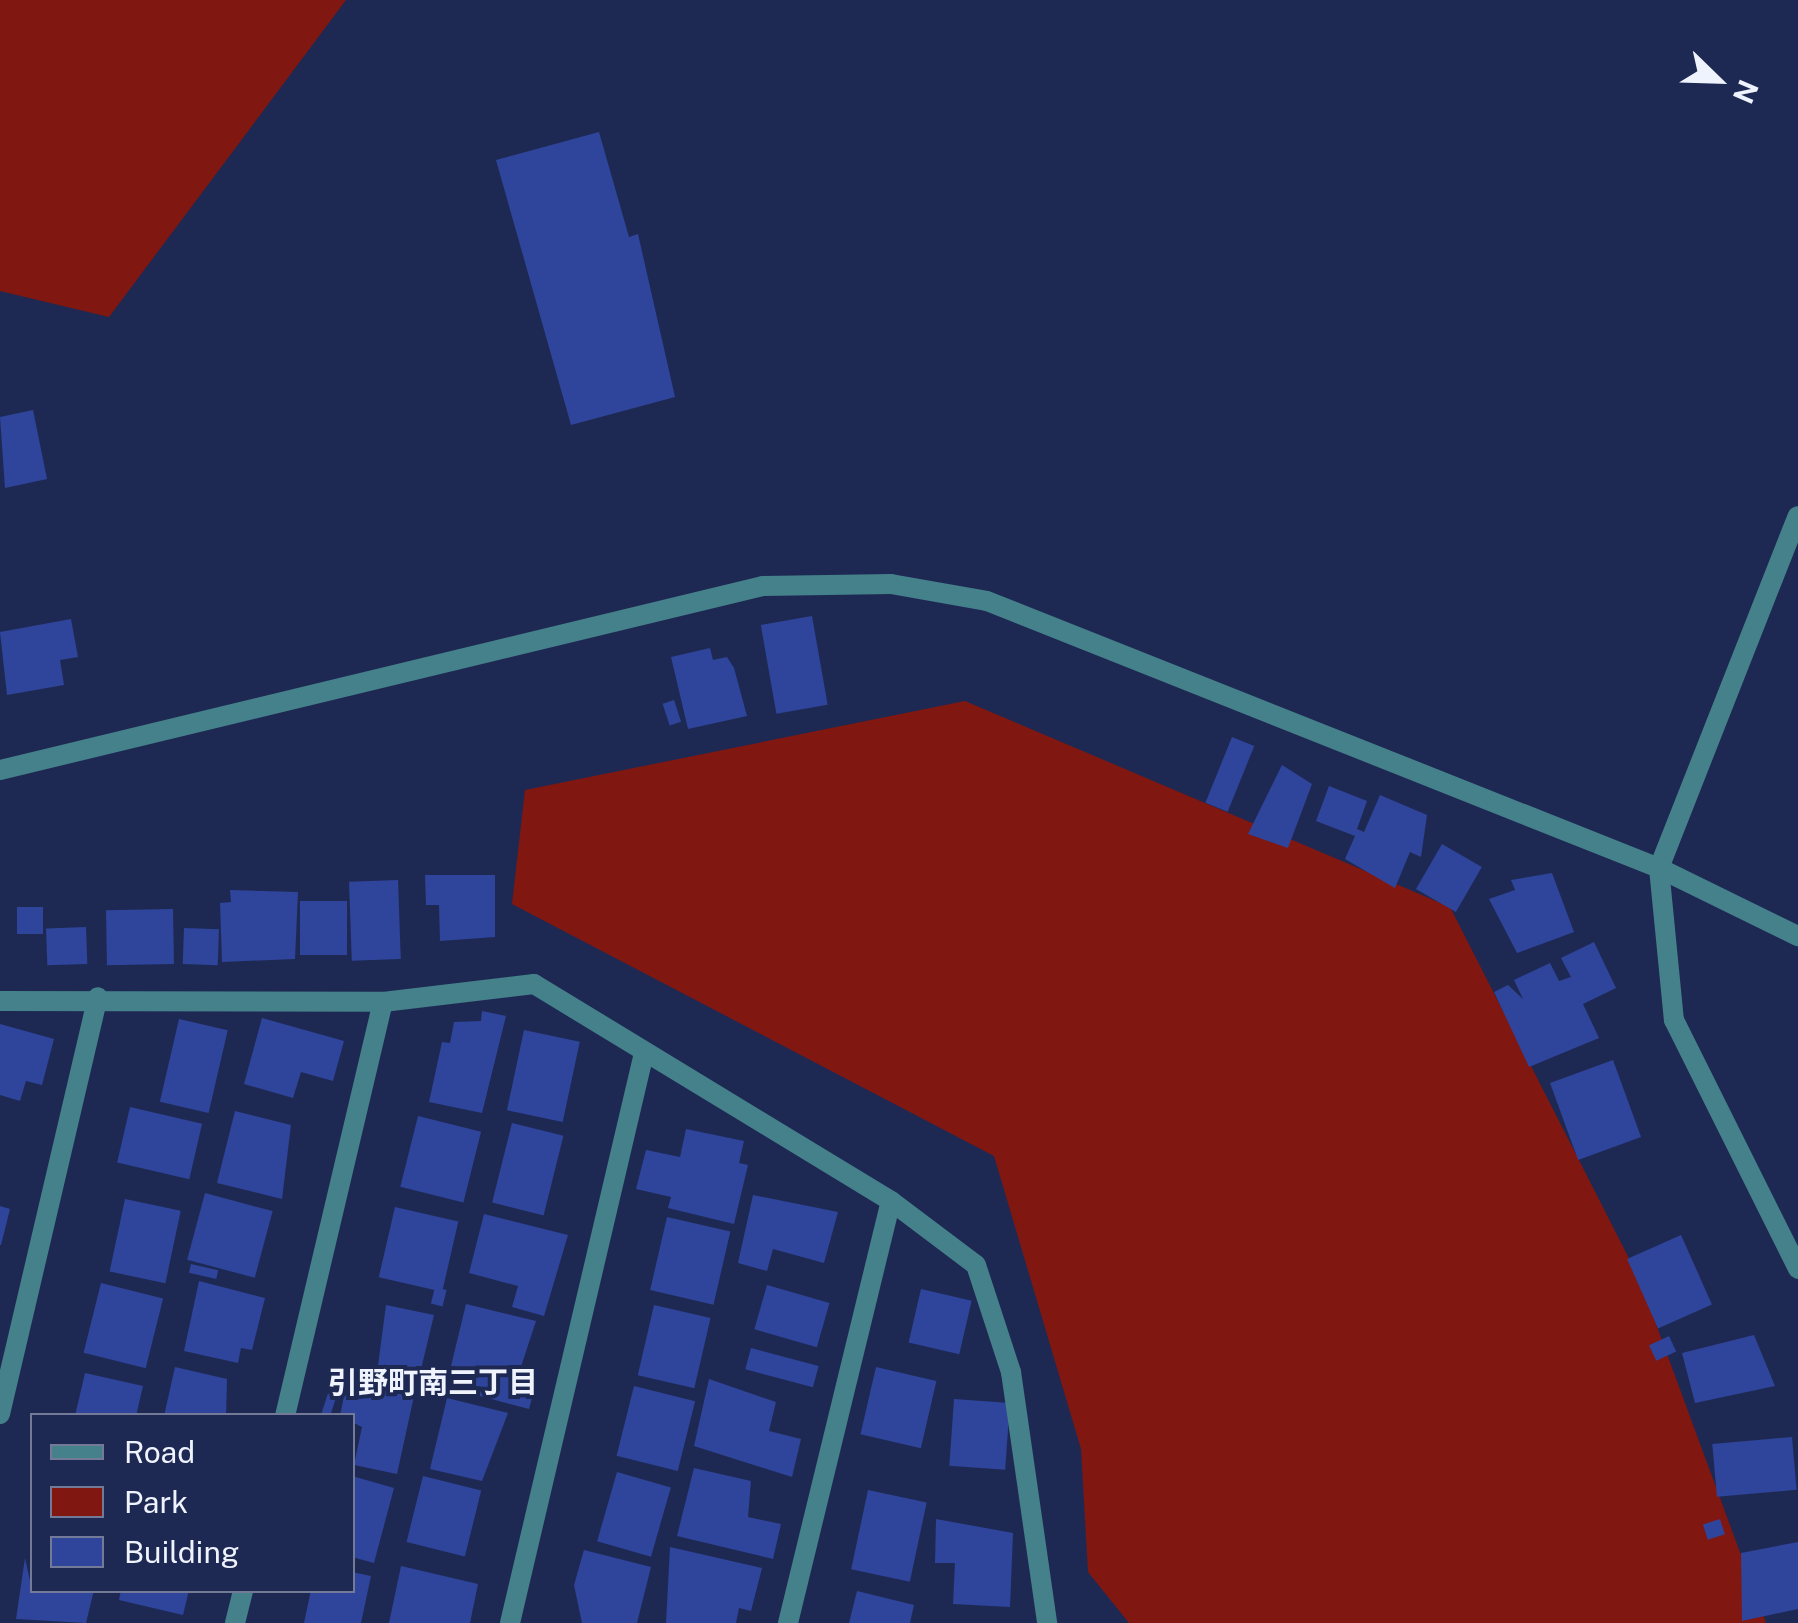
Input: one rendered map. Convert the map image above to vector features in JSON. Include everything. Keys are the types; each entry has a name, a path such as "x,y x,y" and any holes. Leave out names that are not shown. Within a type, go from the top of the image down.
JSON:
{"street":[{"path":"1798,516 1659,868 1674,1020 1798,1269"},
{"path":"0,770 762,586 891,584 986,601 1659,868 1798,936"},
{"path":"0,1000 98,997 382,1002 534,984 891,1202 976,1265 1011,1372 1048,1623"},
{"path":"0,1414 98,997"},
{"path":"285,1413 382,1002"},
{"path":"510,1623 644,1053"},
{"path":"788,1623 891,1202"},
{"path":"236,1623 242,1593"}],"green space":[{"path":"0,0 346,0 109,317 0,291"},
{"path":"965,701 1450,907 1639,1278 1766,1623 1129,1623 1088,1572 1081,1449 994,1156 512,904 525,790"}],"building":[{"path":"599,132 629,237 638,234 675,397 571,425 496,160"},
{"path":"33,410 47,479 5,488 0,417"},
{"path":"812,616 828,705 776,714 761,625"},
{"path":"71,619 78,657 60,660 64,685 7,695 0,632"},
{"path":"710,648 713,660 727,657 734,668 747,716 688,729 671,657"},
{"path":"674,700 681,722 670,726 663,704"},
{"path":"1232,737 1254,746 1228,812 1205,803"},
{"path":"1282,765 1312,784 1288,848 1248,834"},
{"path":"1329,786 1367,801 1357,829 1364,832 1380,795 1427,815 1421,857 1410,852 1395,888 1345,859 1355,836 1316,821"},
{"path":"1442,844 1482,867 1456,912 1416,889"},
{"path":"1552,873 1574,932 1517,953 1489,899 1515,890 1511,880"},
{"path":"425,875 495,875 495,937 440,941 439,905 426,905"},
{"path":"398,880 401,959 352,961 349,882"},
{"path":"230,890 298,892 295,959 222,962 220,903 231,902"},
{"path":"300,901 347,901 347,955 300,955"},
{"path":"17,907 43,907 43,934 17,934"},
{"path":"173,909 174,964 107,965 106,910"},
{"path":"86,927 87,964 47,965 46,928"},
{"path":"184,928 219,929 218,965 183,964"},
{"path":"1594,942 1616,988 1583,1004 1599,1038 1529,1067 1494,992 1508,985 1523,999 1514,980 1550,963 1559,981 1571,977 1561,958"},
{"path":"482,1011 506,1016 482,1113 429,1102 442,1042 450,1043 454,1022 481,1021"},
{"path":"262,1018 344,1041 333,1081 301,1072 293,1098 244,1084"},
{"path":"179,1019 228,1030 209,1113 160,1102"},
{"path":"0,1024 54,1039 42,1085 26,1081 20,1101 0,1095"},
{"path":"524,1030 580,1042 563,1122 507,1110"},
{"path":"1613,1060 1641,1137 1578,1160 1550,1083"},
{"path":"130,1107 202,1124 189,1179 117,1163"},
{"path":"235,1111 291,1125 282,1199 217,1183"},
{"path":"418,1116 481,1132 463,1203 400,1187"},
{"path":"512,1123 563,1136 544,1215 492,1203"},
{"path":"686,1129 744,1141 739,1163 748,1165 734,1224 668,1208 671,1197 636,1189 646,1150 680,1157"},
{"path":"205,1193 273,1211 255,1278 187,1260"},
{"path":"753,1195 838,1212 824,1263 773,1249 767,1271 738,1263"},
{"path":"125,1199 181,1211 165,1283 110,1271"},
{"path":"0,1206 10,1209 1,1245 0,1245"},
{"path":"395,1207 458,1222 442,1292 379,1277"},
{"path":"484,1214 568,1235 544,1316 512,1307 518,1286 469,1273"},
{"path":"667,1217 730,1232 713,1305 650,1290"},
{"path":"1681,1235 1712,1304 1658,1328 1627,1259"},
{"path":"191,1264 218,1270 216,1279 189,1273"},
{"path":"199,1281 265,1298 252,1350 241,1348 238,1363 184,1351"},
{"path":"101,1283 163,1298 146,1368 84,1353"},
{"path":"767,1285 829,1303 817,1347 754,1329"},
{"path":"435,1287 447,1290 443,1306 431,1303"},
{"path":"921,1289 972,1301 959,1354 909,1343"},
{"path":"466,1304 536,1321 516,1382 535,1387 529,1409 461,1391 467,1369 451,1366"},
{"path":"386,1305 434,1315 418,1382 377,1373"},
{"path":"654,1305 711,1318 694,1388 638,1375"},
{"path":"1754,1335 1775,1386 1695,1403 1682,1353"},
{"path":"1669,1336 1676,1351 1656,1361 1649,1345"},
{"path":"751,1348 819,1366 813,1387 745,1369"},
{"path":"175,1367 227,1379 226,1413 165,1413"},
{"path":"876,1367 936,1381 921,1448 860,1434"},
{"path":"85,1373 143,1386 137,1413 76,1413"},
{"path":"333,1378 342,1381 331,1413 322,1413"},
{"path":"709,1379 776,1402 769,1431 801,1439 792,1477 694,1446"},
{"path":"347,1381 414,1396 397,1474 355,1465 362,1427 355,1424 355,1413 341,1413"},
{"path":"634,1386 695,1401 678,1471 617,1456"},
{"path":"447,1398 508,1413 482,1481 430,1469"},
{"path":"954,1399 1010,1403 1005,1470 949,1466"},
{"path":"1792,1437 1797,1490 1717,1497 1712,1444"},
{"path":"694,1468 751,1481 748,1517 781,1524 773,1559 677,1536"},
{"path":"617,1472 671,1487 651,1557 597,1541"},
{"path":"423,1476 481,1491 465,1556 407,1542"},
{"path":"355,1477 394,1488 374,1563 355,1558"},
{"path":"868,1490 927,1502 910,1582 851,1569"},
{"path":"936,1519 1013,1533 1010,1607 953,1604 955,1563 935,1563"},
{"path":"1720,1519 1725,1534 1708,1540 1703,1525"},
{"path":"1798,1542 1798,1609 1742,1621 1741,1553"},
{"path":"670,1547 762,1568 751,1611 739,1608 736,1623 666,1623"},
{"path":"584,1550 651,1567 637,1623 582,1623 574,1585"},
{"path":"25,1558 30,1593 93,1593 86,1623 16,1619"},
{"path":"401,1566 478,1584 470,1623 389,1623"},
{"path":"355,1573 371,1576 361,1623 304,1623 310,1593 355,1593"},
{"path":"857,1591 914,1605 910,1623 849,1623"},
{"path":"120,1593 188,1593 183,1615 119,1600"}],"district":[{"name":"引野町南三丁目","path":"433,1382"}]}
